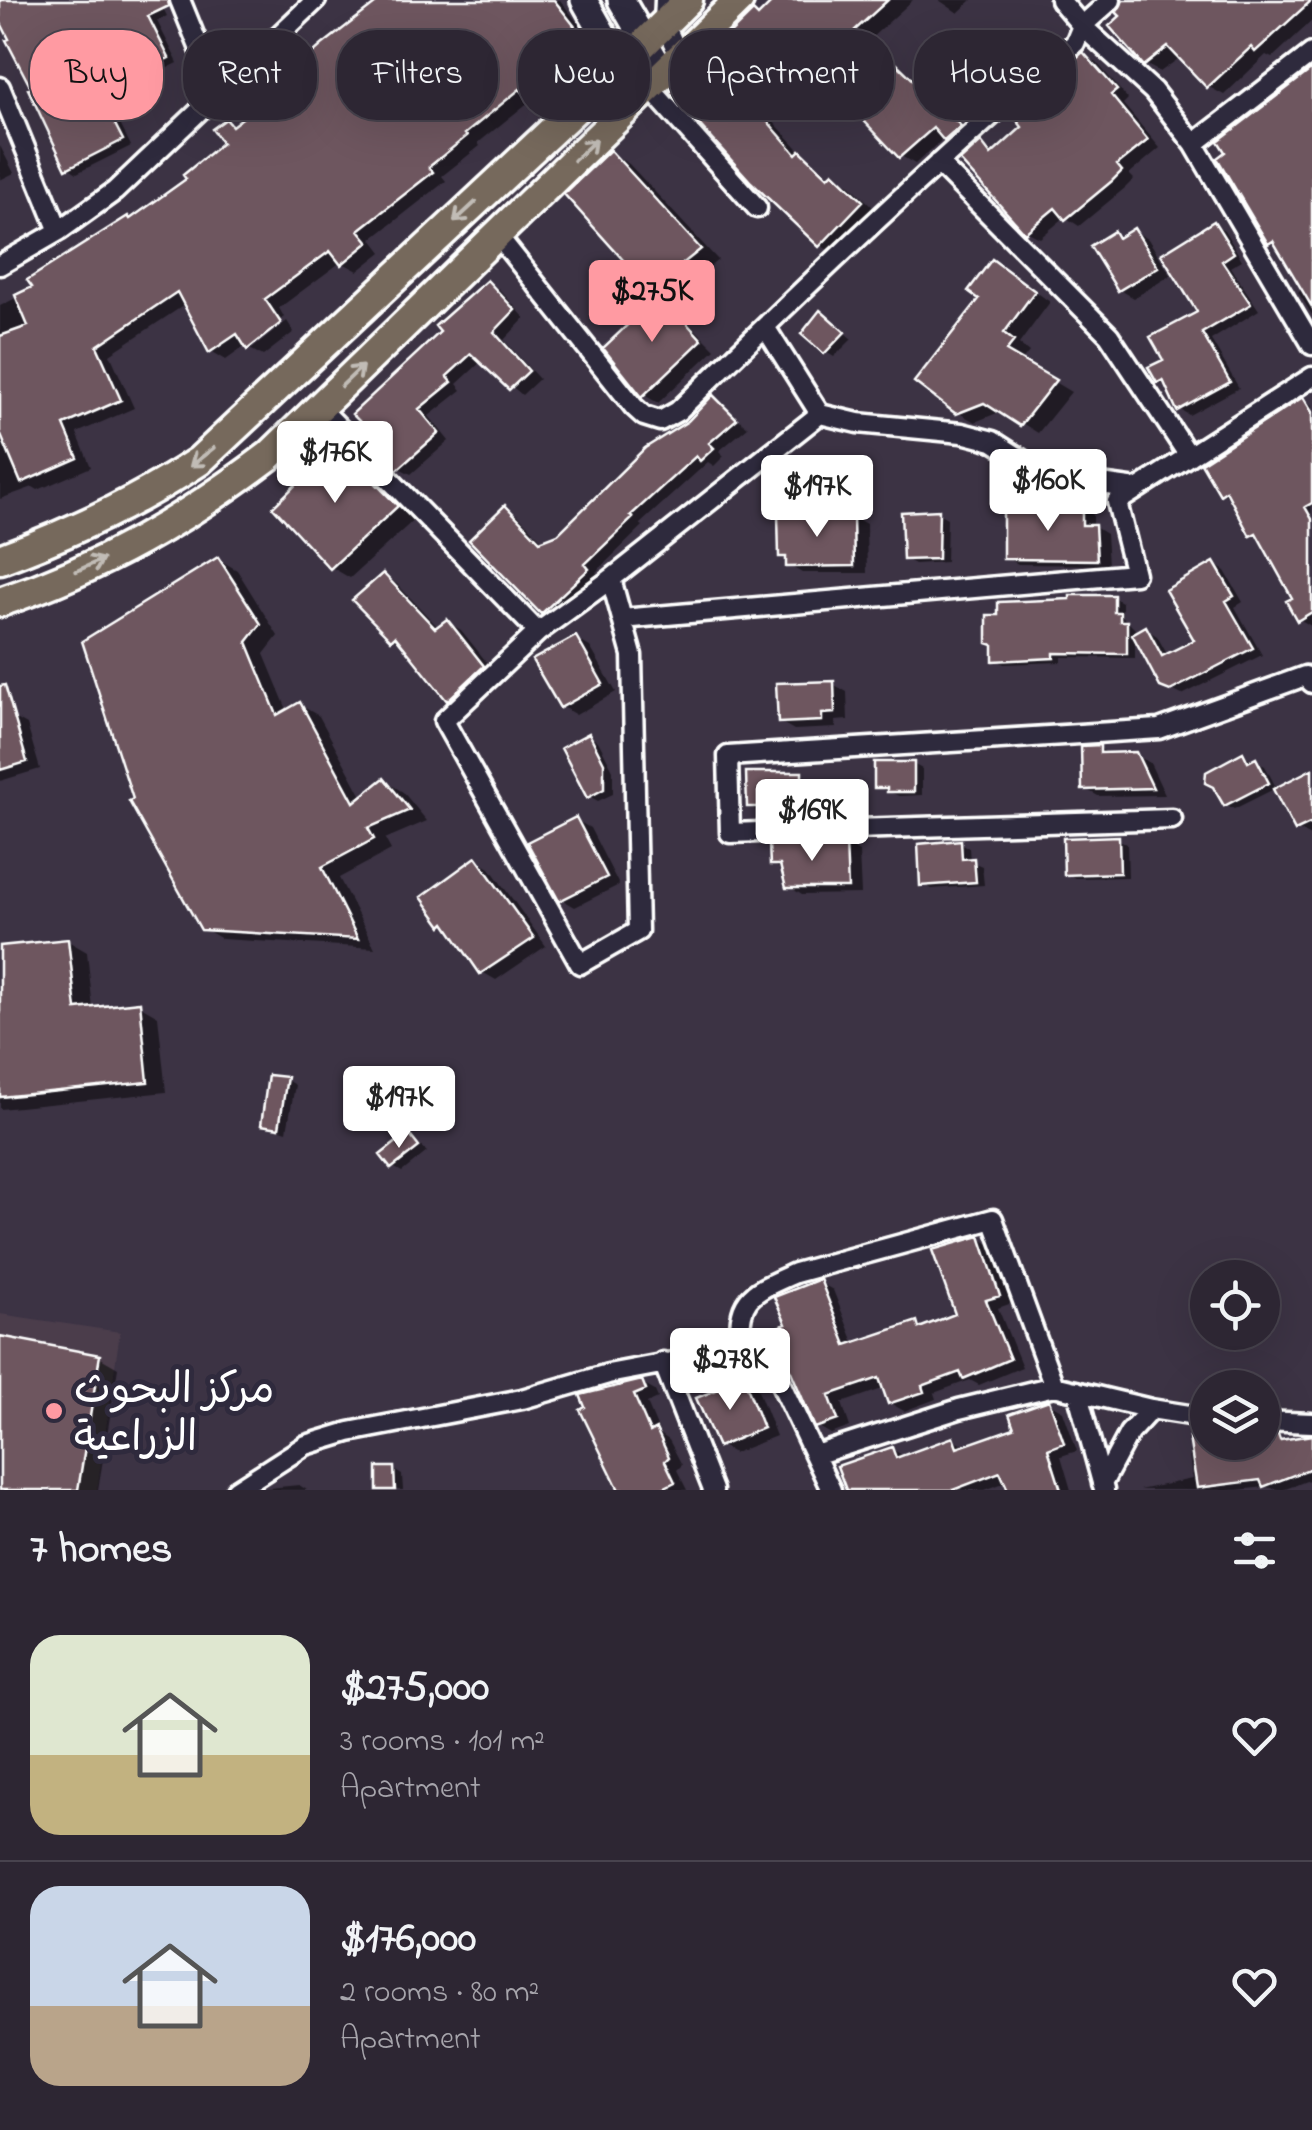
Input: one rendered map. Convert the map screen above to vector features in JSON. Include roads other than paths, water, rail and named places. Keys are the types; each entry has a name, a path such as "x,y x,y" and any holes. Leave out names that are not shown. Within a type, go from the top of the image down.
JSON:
{"main road":[{"path":"658,22 688,0"},
{"path":"0,602 87,568 152,536 212,499 269,456 740,0"},
{"path":"0,559 146,496 199,461 563,120"}],"street":[{"path":"180,0 192,30"},
{"path":"283,30 316,0"},
{"path":"584,0 601,30"},
{"path":"621,0 658,22 658,80"},
{"path":"1060,0 1082,26 1153,91 1194,144 1312,345"},
{"path":"498,236 644,416 660,422 678,411 938,163 1075,43 1082,26 1112,0"},
{"path":"1194,144 1312,54"},
{"path":"650,77 658,80 757,208"},
{"path":"0,87 59,231"},
{"path":"0,265 59,231 115,191 187,120"},
{"path":"938,163 1109,336 1189,456"},
{"path":"764,327 820,414 992,441 1049,477 1137,489"},
{"path":"622,619 1135,574 1117,502 1312,377"},
{"path":"319,407 538,632"},
{"path":"612,579 632,655 638,930 580,964 444,721 538,632 612,579 820,414"},
{"path":"1172,819 730,832 728,756 1158,729 1304,676 1312,684"},
{"path":"831,1490 780,1382 741,1348 740,1311 746,1298 795,1272 993,1218 1054,1386"},
{"path":"236,1490 306,1446 349,1432 522,1399 663,1362 741,1348"},
{"path":"663,1362 713,1490"},
{"path":"815,1455 960,1409 1054,1386 1190,1415"},
{"path":"1077,1391 1103,1487"},
{"path":"1103,1487 1129,1433 1150,1409"},
{"path":"1280,1422 1312,1423"}],"place":[{"name":"مركز البحوث الزراعية","path":"54,1411"}]}
